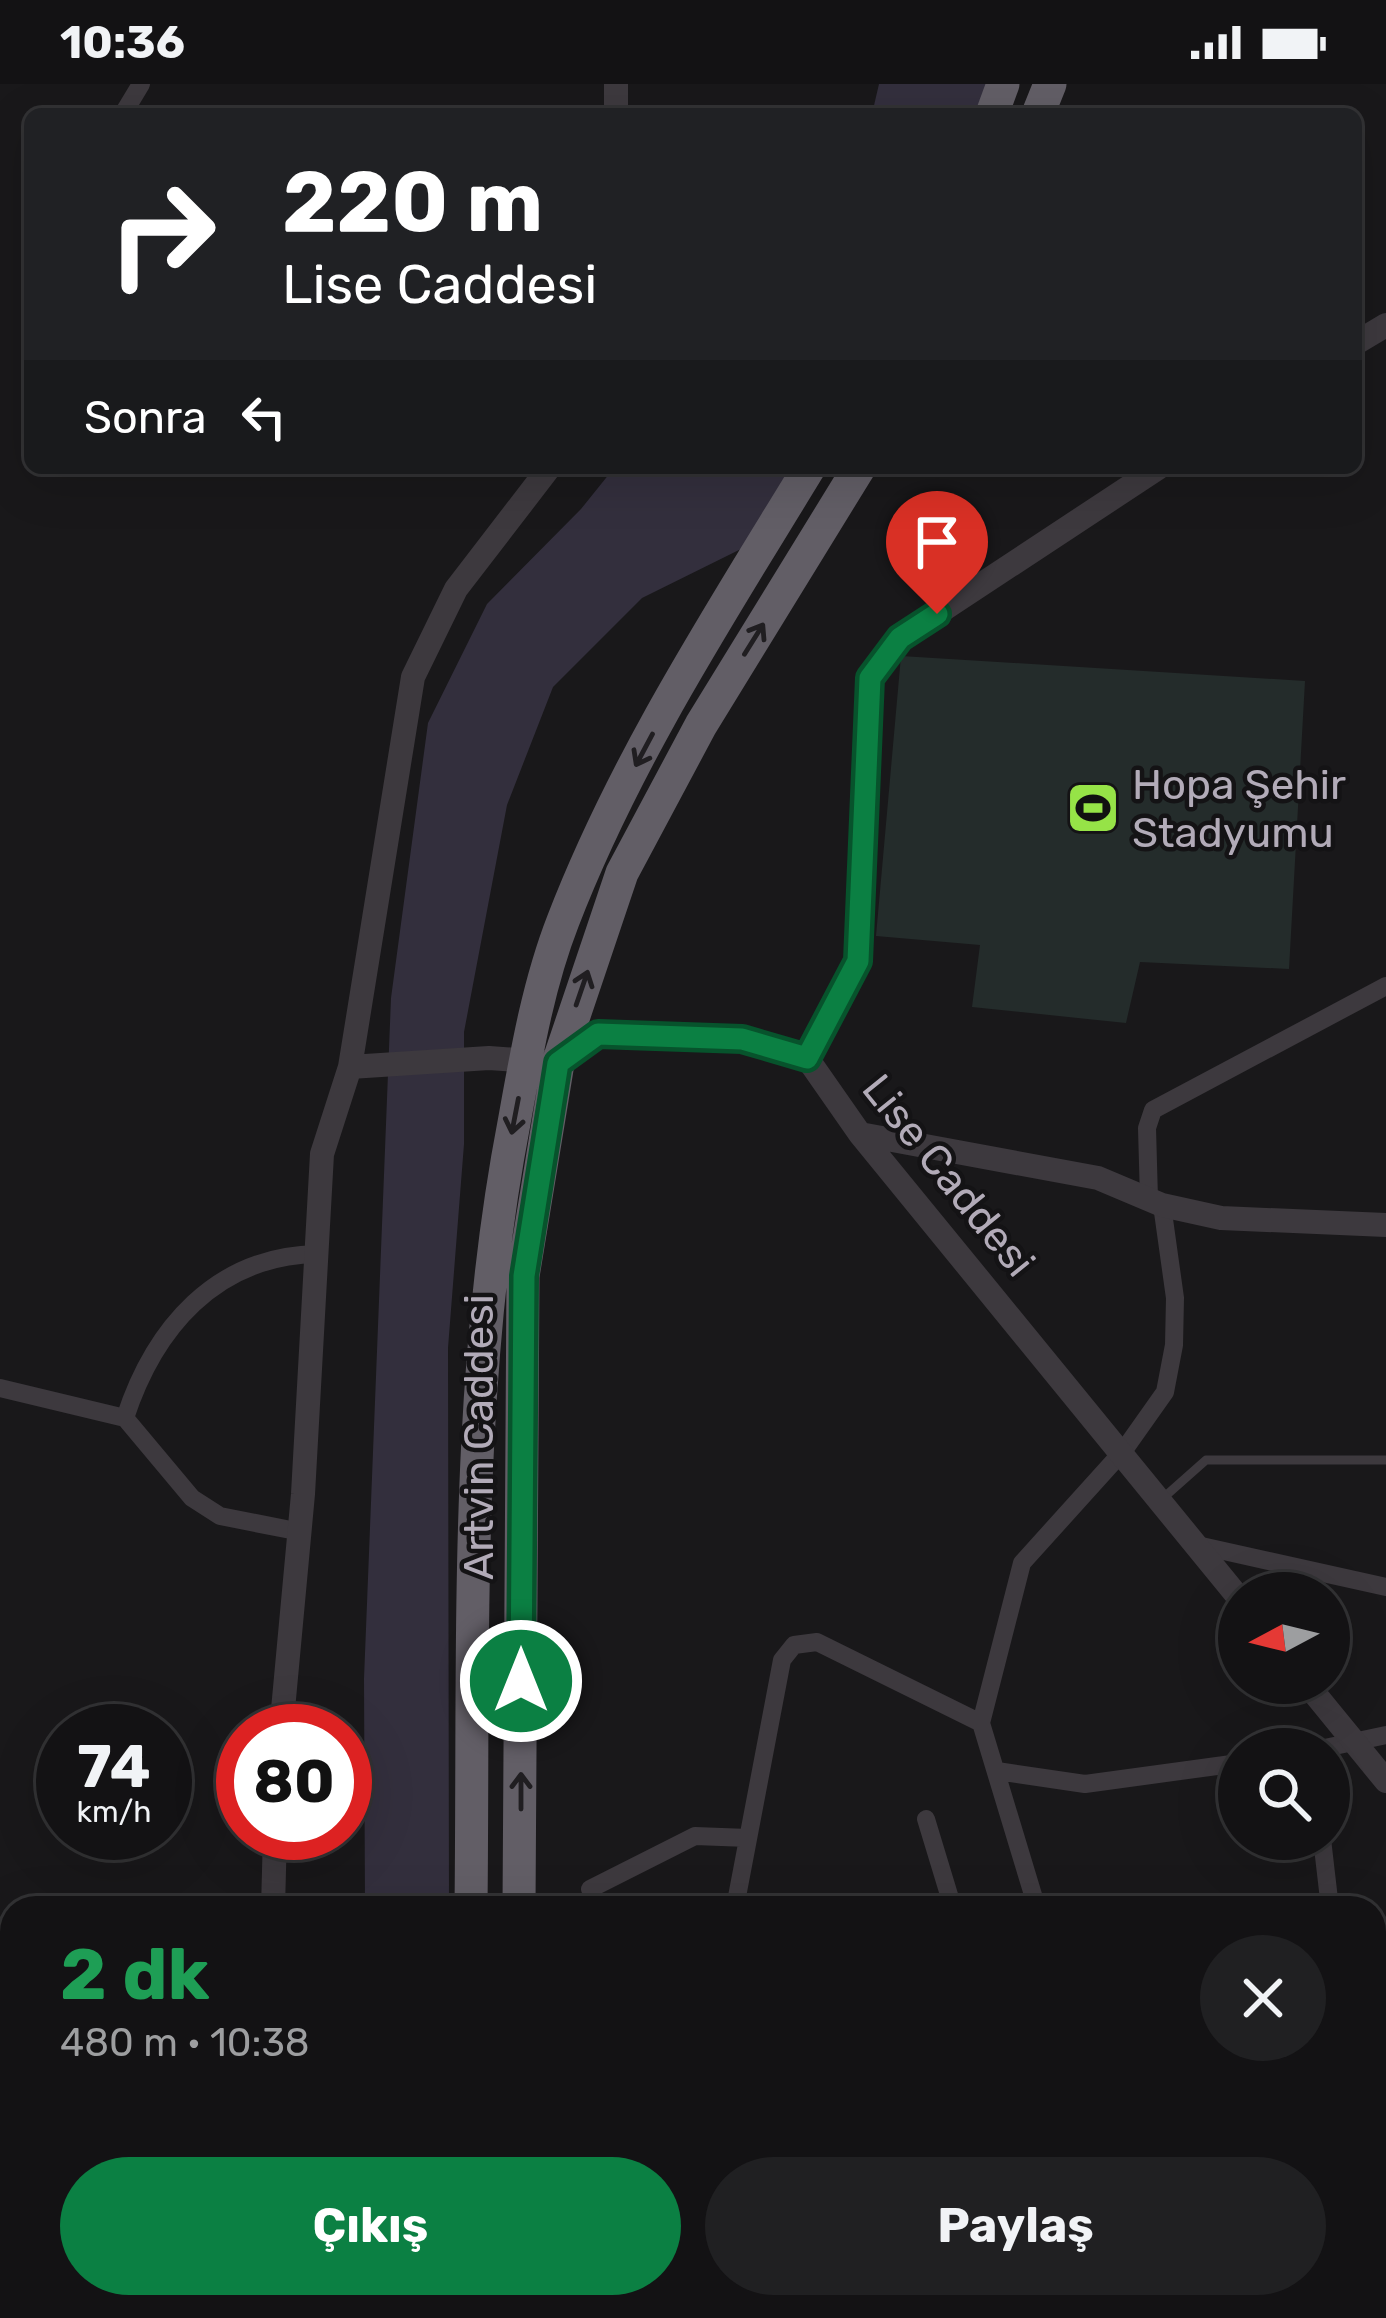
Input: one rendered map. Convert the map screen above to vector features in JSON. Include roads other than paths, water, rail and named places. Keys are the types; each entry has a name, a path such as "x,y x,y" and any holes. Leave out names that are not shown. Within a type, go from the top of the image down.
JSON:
{"highway":[{"name":"Artvin Caddesi","path":"519,1896 524,1276 542,1060 562,922 628,779 806,474"},
{"name":"Artvin Caddesi","path":"471,1896 469,1628 483,1323 542,1060 622,873 701,725 855,474"}],"street":[{"path":"282,1704 303,1494 322,1154 350,1067 412,677 456,590 544,474"},
{"path":"807,1058 858,961 870,678 900,638 1149,474"},
{"path":"1034,1896 981,1723 1022,1563 1124,1450 1165,1392 1174,1345 1175,1298 1147,1128 1153,1110 1386,986"},
{"name":"Lise Caddesi","path":"350,1067 489,1058 542,1060 598,1034 742,1039 807,1058 860,1133 1124,1450 1218,1572"},
{"path":"860,1133 1099,1178 1156,1202 1221,1219 1386,1225"},
{"path":"125,1418 146,1363 170,1323 218,1284 282,1257 316,1254"},
{"path":"0,1389 125,1418 192,1498 220,1516 296,1531"},
{"path":"1197,1545 1386,1587"},
{"path":"738,1896 782,1660 794,1645 817,1642 981,1723"},
{"path":"1322,1704 1386,1781"},
{"path":"1351,1741 1386,1735"},
{"path":"998,1771 1085,1784 1218,1766"},
{"path":"926,1819 949,1896"},
{"path":"590,1889 695,1836 748,1838"},
{"path":"273,1896 274,1860"},
{"path":"1324,1860 1329,1896"}],"lane":[{"path":"1162,1499 1205,1460 1386,1460"}],"place":[{"name":"Hopa Şehir Stadyumu","path":"1093,808"}]}
